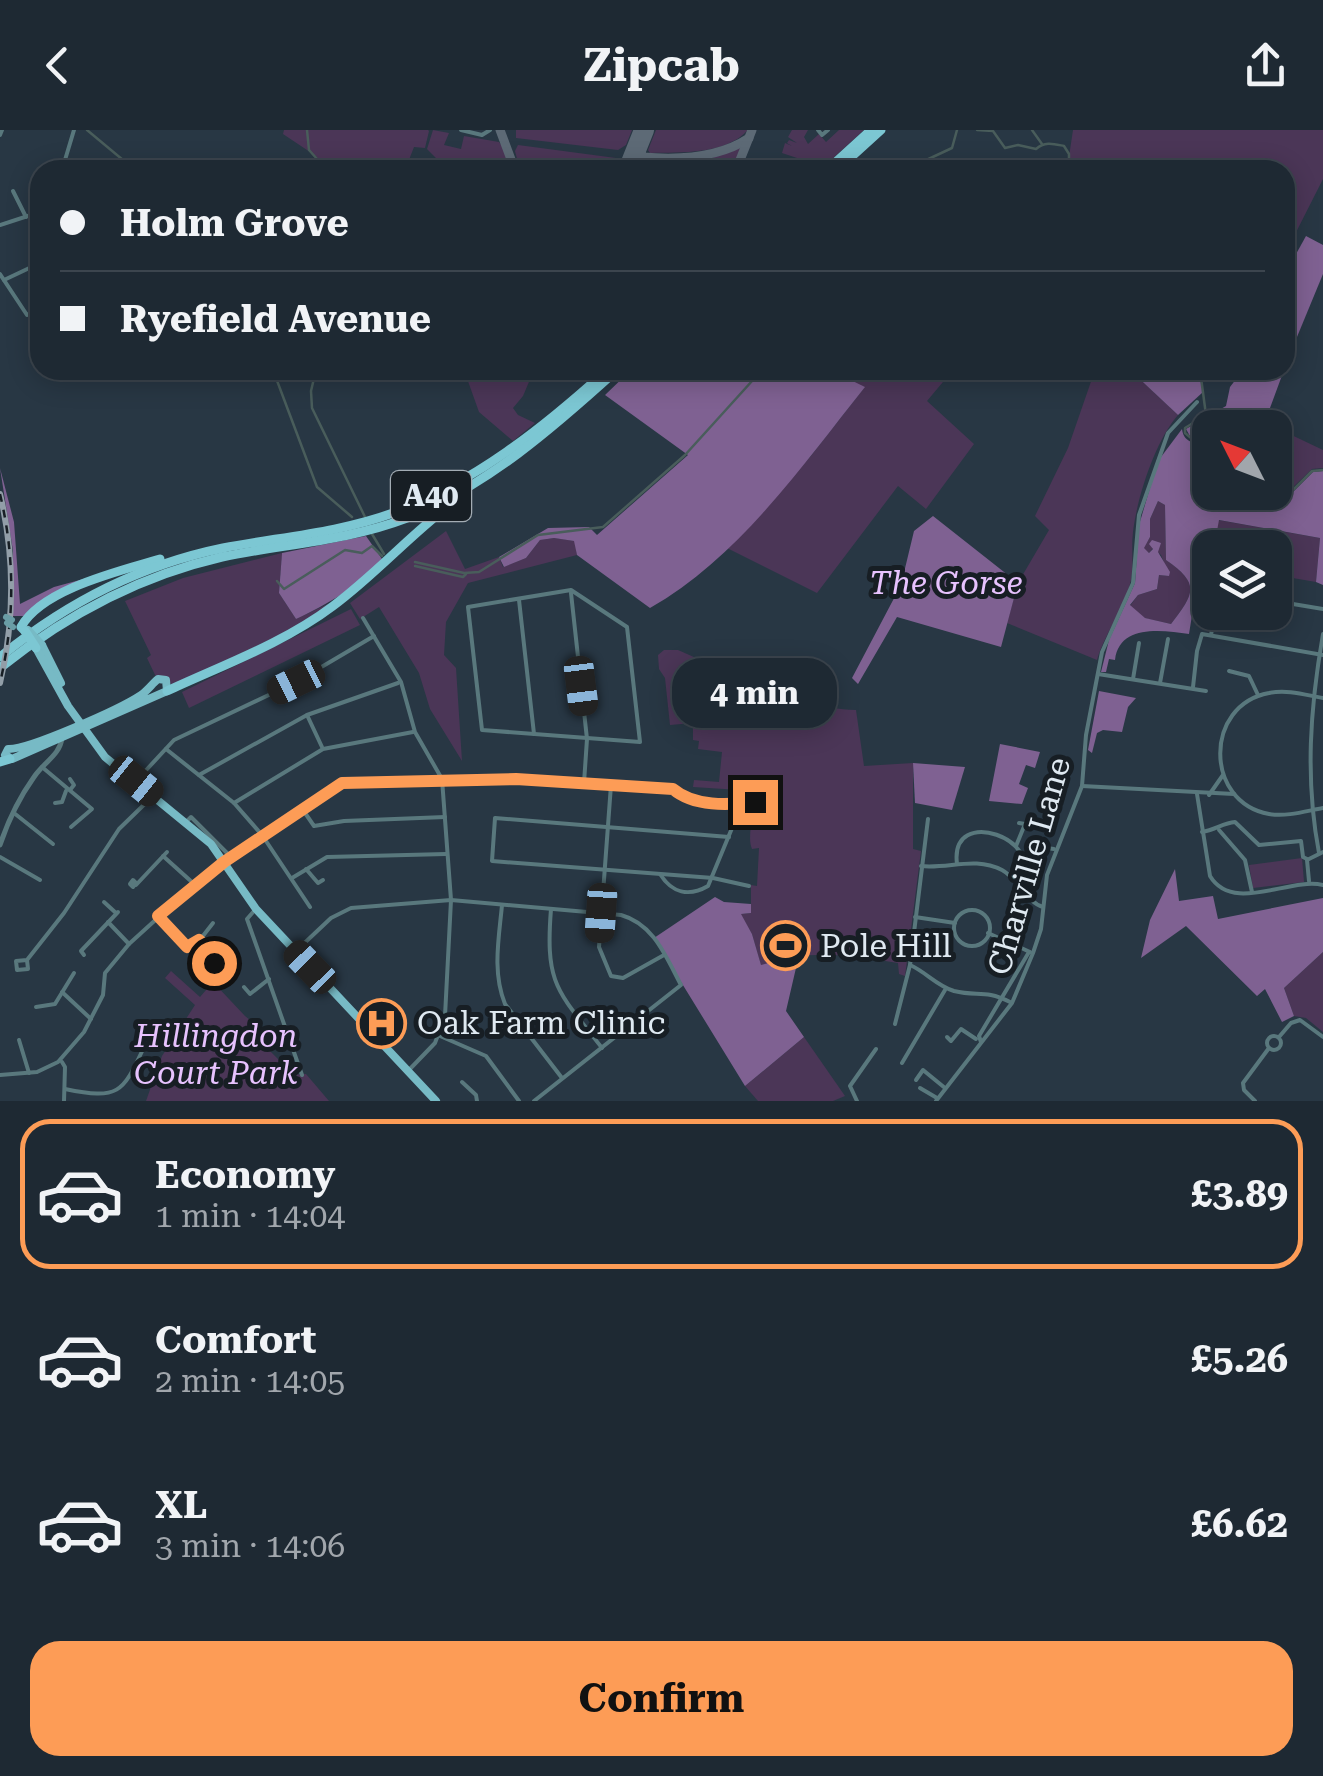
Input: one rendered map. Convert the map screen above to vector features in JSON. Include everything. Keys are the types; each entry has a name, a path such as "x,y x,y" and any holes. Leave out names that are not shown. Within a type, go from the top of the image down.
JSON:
{"highway":[{"path":"838,160 871,130"},
{"path":"848,160 882,130"},
{"name":"A40","path":"0,657 38,628 102,590 180,558 321,532 373,519 428,498 504,454 595,380"},
{"name":"A40","path":"0,668 46,632 150,578 224,557 384,526 470,486 526,449 605,380"},
{"path":"167,691 280,638 328,610 429,520 526,449"},
{"path":"39,646 17,626 42,605 83,584 160,559 221,548"}],"main road":[{"path":"39,646 74,715 136,781"},
{"path":"39,646 105,756 226,858 256,909 436,1101"},
{"path":"8,752 60,741 85,725 142,694 158,679 166,680 167,691 102,720 85,725 68,728 8,752"},
{"path":"68,728 74,715"},
{"path":"96,736 102,720"}],"street":[{"path":"65,160 74,130"},
{"path":"461,130 482,135 490,130"},
{"path":"818,130 822,135 828,130"},
{"path":"13,192 26,217"},
{"path":"0,225 30,216"},
{"path":"30,267 2,277 27,316 30,314"},
{"name":"Charville Lane","path":"937,1100 1012,1003 1031,953 1046,880 1082,786 1086,735 1106,639 1134,580 1137,522 1156,459 1174,422 1196,402"},
{"path":"570,590 587,738 584,783"},
{"path":"570,590 626,626 640,742 482,730 468,607 519,600 570,590"},
{"path":"519,600 534,734"},
{"path":"1292,605 1323,610"},
{"path":"363,618 400,682 415,732 442,779 451,900 446,1016 440,1036 408,1070"},
{"path":"1211,635 1212,630"},
{"path":"1307,859 1321,853 1311,810 1312,696 1323,634"},
{"path":"1193,686 1199,637 1211,635 1321,654"},
{"path":"136,781 174,740 296,682 374,636"},
{"path":"1160,683 1168,638"},
{"path":"1133,679 1139,643"},
{"path":"1228,672 1250,676 1258,696"},
{"path":"1098,674 1206,691"},
{"path":"199,775 307,716 400,682"},
{"path":"1323,698 1278,691 1258,696 1238,708 1223,730 1219,754 1222,776 1248,806 1268,814 1323,808"},
{"path":"307,716 322,749"},
{"path":"234,803 322,749 415,732"},
{"path":"0,845 12,812 60,741"},
{"path":"166,748 234,803 262,835 310,907"},
{"path":"42,767 92,809 71,827"},
{"path":"1209,794 1222,776"},
{"path":"55,803 62,802 74,785 70,779"},
{"path":"0,1074 29,1073 60,1060 91,1019 103,995 105,974 111,962 129,944 226,858 342,783 442,779 584,783 673,789 685,799 755,802"},
{"path":"612,785 599,946 611,976 623,978 664,955"},
{"path":"1082,786 1234,794"},
{"path":"1197,794 1212,882 1234,893 1309,882 1323,885"},
{"path":"27,960 64,913 119,829 154,796"},
{"path":"660,874 671,888 686,892 703,889 714,878 742,804"},
{"path":"302,808 314,826 445,817"},
{"path":"12,812 53,844"},
{"path":"729,837 495,818 492,861 714,878 750,886"},
{"path":"895,1024 910,966 928,819"},
{"path":"1014,848 1025,824 1019,822"},
{"path":"1202,832 1237,823 1259,845 1300,841 1309,882"},
{"path":"1219,830 1245,860 1252,892"},
{"path":"957,864 959,845 978,832 998,834 1026,863 1018,882"},
{"path":"1040,847 1056,850"},
{"path":"136,884 165,854 195,884"},
{"path":"292,878 327,857 448,854"},
{"path":"0,857 40,880"},
{"path":"922,866 990,865 1018,882 1032,902 1043,907"},
{"path":"306,868 318,884 323,880"},
{"path":"296,951 342,910 451,900 621,915 639,922 681,985 534,1101"},
{"path":"84,955 81,951 117,912 104,902"},
{"path":"502,905 497,961 504,1004 562,1078"},
{"path":"256,909 247,920 302,1075"},
{"path":"552,909 548,949 553,978 602,1048"},
{"path":"975,910 987,920 988,933 980,944 967,945 956,937 955,923 963,912 975,910"},
{"path":"158,916 187,947"},
{"path":"915,916 955,923"},
{"path":"108,922 129,944"},
{"path":"181,954 213,923"},
{"path":"947,1037 951,1041 962,1028 980,1040 1031,953 988,933"},
{"path":"199,940 214,959 212,969 201,980"},
{"path":"910,966 946,988 990,992 1012,1003"},
{"path":"212,969 228,982"},
{"path":"36,1007 55,1004 74,973"},
{"path":"244,987 250,994 269,980"},
{"path":"902,1063 946,988"},
{"path":"62,992 91,1019"},
{"path":"1256,1101 1242,1083 1269,1048 1269,1038 1279,1038 1297,1020 1323,1037"},
{"path":"440,1036 486,1056 519,1101"},
{"path":"1269,1048 1280,1048 1279,1038"},
{"path":"19,1040 29,1073"},
{"path":"65,1089 97,1098 116,1094 135,1068 146,1043"},
{"path":"857,1101 850,1086 876,1049"},
{"path":"60,1060 65,1067 64,1101"},
{"path":"928,1074 934,1065"},
{"path":"916,1080 922,1070 945,1088"},
{"path":"462,1082 477,1101"},
{"path":"920,1088 937,1100"}],"green space":[{"path":"284,130 429,131 425,148 414,147 409,160 319,160 283,134"},
{"path":"433,130 449,133 444,145 461,149 464,136 499,142 510,160 437,160 427,149"},
{"path":"516,130 632,130 626,145 618,150 516,138"},
{"path":"656,130 748,130 715,148 650,153"},
{"path":"792,130 808,130 804,137 808,144 819,134 826,142 839,130 864,130 831,160 801,160 782,153 785,143 792,146 787,143 789,140 797,143 788,137"},
{"path":"1073,130 1323,130 1323,179 1295,234 1295,160 1068,160"},
{"path":"518,145 618,160 517,160"},
{"path":"742,147 736,160 677,160 708,159"},
{"path":"1306,236 1323,245 1323,274 1295,342 1295,256"},
{"path":"468,380 530,380 513,408 535,423 513,441 479,412"},
{"path":"621,380 851,380 865,387 741,536 682,587 650,608 577,555 574,541 540,540 526,558 504,567 499,557 548,528 589,527 597,535 688,455 605,395"},
{"path":"849,380 945,380 927,401 974,444 926,509 898,486 817,593 727,548 810,457 864,388"},
{"path":"1092,380 1141,380 1178,415 1162,439 1143,487 1133,532 1131,580 1097,660 1007,623 1018,583 1049,530 1035,516 1068,448"},
{"path":"1141,380 1200,380 1203,392 1178,415"},
{"path":"1235,380 1280,380 1269,410 1219,410 1226,406"},
{"path":"1182,429 1192,442 1192,510 1292,510 1292,492 1313,472 1323,471 1323,585 1316,582 1320,538 1219,520 1217,530 1192,530 1189,634 1155,631 1133,635 1118,648 1115,660 1109,659 1106,672 1101,672 1109,640 1135,583 1139,525 1158,461","holes":["1158,501 1165,505 1166,560 1185,576 1190,590 1171,624 1145,618 1130,605 1138,595 1157,589 1159,575 1169,576 1158,552 1161,543 1152,540 1149,553 1144,548"]},
{"path":"1292,435 1323,450 1323,468 1312,469 1292,488"},
{"path":"0,468 14,522 20,604 54,587 135,565 35,607 24,616 13,616 13,551"},
{"path":"1158,501 1165,505 1166,560 1185,576 1190,590 1171,624 1144,618 1130,606 1138,595 1157,589 1159,575 1169,576 1161,555 1153,548 1149,553 1143,548 1150,537 1150,519"},
{"name":"The Gorse","path":"933,516 1018,583 1001,647 897,617 858,684 852,678 901,585 914,531"},
{"path":"1218,520 1275,530 1217,530"},
{"path":"446,531 465,569 499,557 503,567 526,558 540,540 554,538 575,541 577,555 468,583 446,622 444,655 456,668 462,761 430,709 419,673 379,607 360,619 350,603"},
{"path":"1292,533 1320,538 1316,582 1292,578"},
{"path":"366,536 382,559 342,594 296,619 279,593 282,553"},
{"path":"282,553 279,593 296,619 334,601 296,627 172,687 168,677 156,677 147,658 151,655 125,601 183,578"},
{"path":"351,609 360,625 189,708 182,692"},
{"path":"664,650 678,650 739,677 745,686 748,707 750,678 815,704 856,710 864,766 913,763 913,849 921,851 905,976 899,974 898,963 846,956 795,957 761,966 752,934 740,914 751,913 751,885 757,886 759,848 752,849 750,837 755,791 693,787 694,780 719,782 722,752 698,749 699,741 693,740 693,723 670,725 665,678 659,669 658,655"},
{"path":"1099,691 1136,698 1128,707 1122,732 1097,733 1092,753 1088,750"},
{"path":"1000,744 1040,752 1035,768 1026,765 1019,784 1028,788 1022,804 989,801"},
{"path":"913,763 965,767 952,810 915,803"},
{"path":"1302,858 1304,882 1253,888 1249,865"},
{"path":"1175,869 1179,901 1213,896 1218,919 1323,898 1323,952 1284,988 1294,1016 1282,1022 1265,989 1257,996 1186,926 1141,958 1150,920"},
{"path":"715,897 724,902 751,904 751,913 741,914 761,965 799,955 786,1011 804,1037 745,1086 654,938"},
{"path":"1323,952 1323,1032 1306,1018 1294,1016 1284,988"},
{"name":"Hillingdon Court Park","path":"171,971 200,997 213,982 272,1038 265,1046 287,1075 306,1074 329,1101 146,1101 162,1056 195,1005 165,978"},
{"path":"804,1037 845,1096 833,1101 758,1101 745,1086"}],"waterway":[{"path":"87,130 123,160"},
{"path":"307,130 309,150 318,160"},
{"path":"926,160 952,148 957,130"},
{"path":"977,130 993,131 1005,148 1064,146 1069,160"},
{"path":"1032,130 1042,144"},
{"path":"277,380 317,487 352,517"},
{"path":"314,380 312,408 366,519"},
{"path":"415,562 464,573 479,572 538,535 603,527 685,455 753,380"},
{"path":"1201,380 1205,410"},
{"path":"1192,424 1185,428 1192,439"},
{"path":"1292,491 1312,471 1323,470"},
{"path":"372,534 384,554"},
{"path":"277,581 284,589 345,550 362,553 372,546 382,556"},
{"path":"415,566 463,577 466,574"}],"taxiway":[{"path":"500,130 511,160"},
{"path":"740,160 752,130"},
{"path":"638,145 643,157 684,158 712,154 749,138"}],"runway":[{"path":"632,160 644,130"}],"railway":[{"path":"0,494 11,588 0,683"}],"place":[{"name":"Pole Hill","path":"785,946"},
{"name":"Oak Farm Clinic","path":"382,1023"}],"route":[{"path":"214,963 211,952 199,940 187,947 158,916 224,862 338,784 516,779 673,789 685,799 730,804 755,802"}]}
